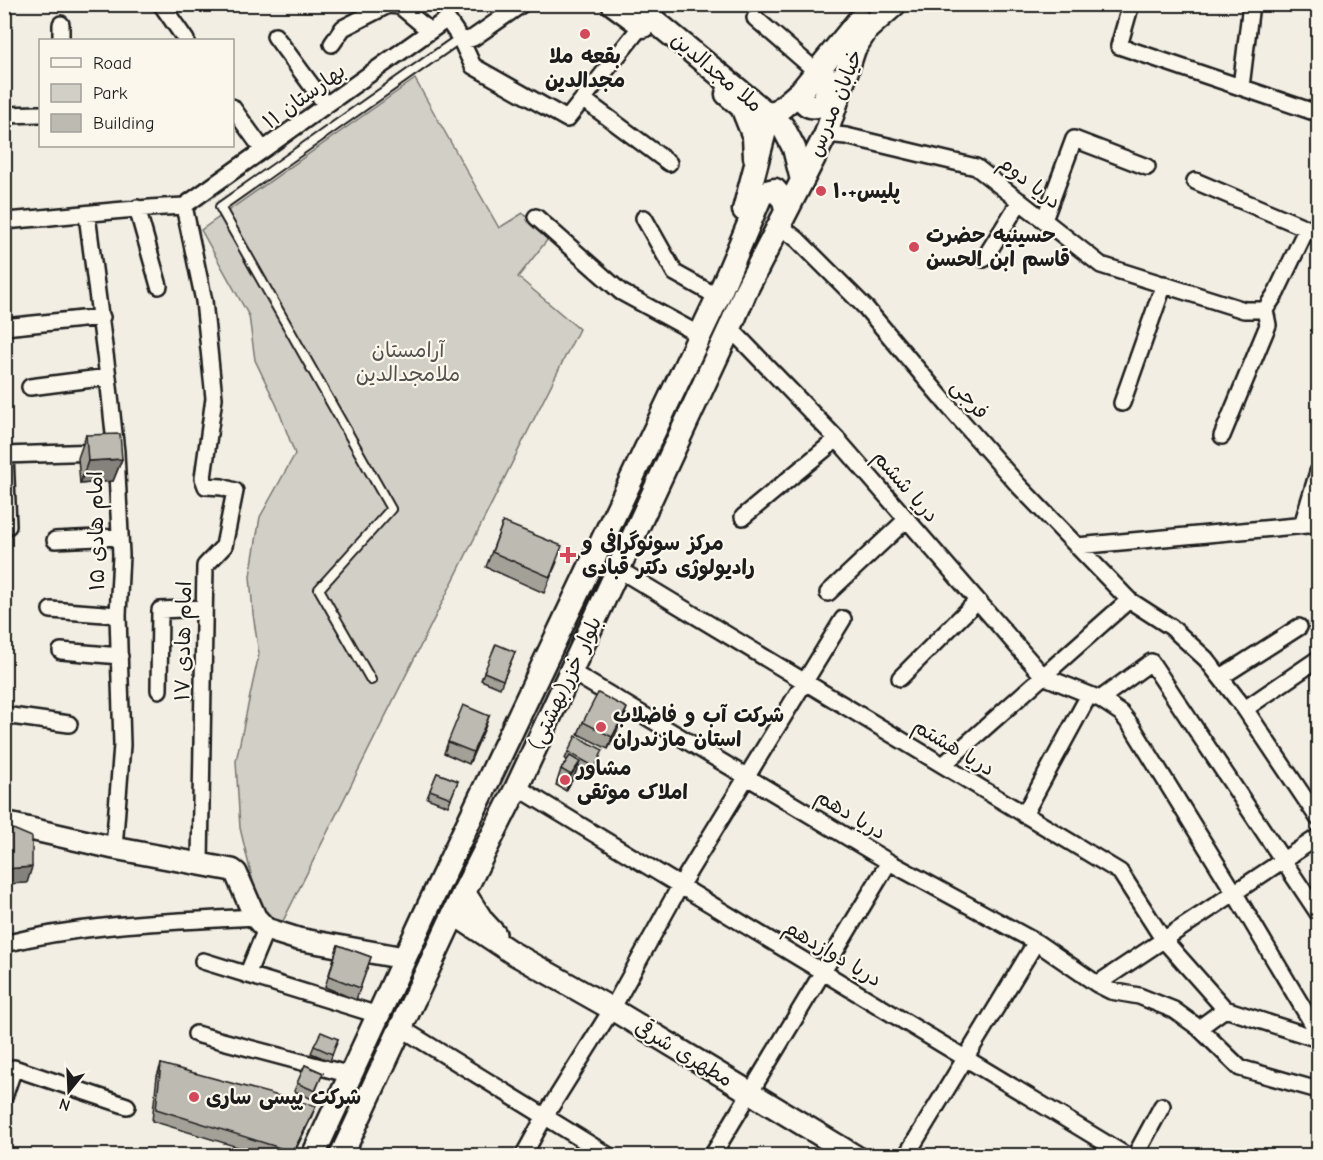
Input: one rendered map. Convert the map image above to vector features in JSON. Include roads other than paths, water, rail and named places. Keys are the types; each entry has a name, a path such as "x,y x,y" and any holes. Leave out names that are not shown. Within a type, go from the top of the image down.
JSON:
{"main road":[{"name":"ملا مجدالدین","path":"614,4 638,15 783,127 794,148 802,180"},
{"name":"خیابان مدرس","path":"771,117 801,91 874,4"},
{"name":"خیابان مدرس","path":"782,218 826,134 854,49 867,29 895,4"},
{"name":"ملا مجدالدین","path":"638,15 742,107 754,137 756,170"},
{"path":"801,91 803,101 808,106 821,105 830,85 854,49"},
{"path":"718,297 756,170 766,127 771,117"},
{"path":"718,297 762,193 774,190 781,195 782,218"},
{"name":"بلوار خزر(بهشتی)","path":"341,1155 453,914 517,787 746,290 782,218"},
{"name":"بلوار خزر(بهشتی)","path":"313,1155 718,297"},
{"path":"4,823 114,848 227,868 236,873 260,923 298,939 405,958"},
{"path":"464,892 483,921 511,952"},
{"path":"453,914 511,952"},
{"name":"مطهری شرقی","path":"511,952 612,1009 855,1155"}],"street":[{"path":"161,4 185,39"},
{"path":"460,38 466,40 472,38 522,4"},
{"path":"1131,4 1119,46 1311,111"},
{"path":"1241,87 1251,4"},
{"path":"332,44 343,28 388,5 400,6 430,31"},
{"path":"449,12 473,66 567,118 583,99 638,15"},
{"name":"بهارستان ۱۱","path":"184,206 430,31 449,12"},
{"path":"755,18 817,72"},
{"path":"61,24 61,39"},
{"path":"275,36 326,105"},
{"path":"583,99 669,163"},
{"path":"234,110 263,150"},
{"path":"4,115 39,114"},
{"name":"دریا دوم","path":"826,134 846,136 976,167 1101,265 1244,310 1266,310"},
{"path":"1044,220 1074,140 1147,167"},
{"path":"1195,181 1312,232 1266,310 1268,325 1222,436"},
{"path":"984,258 1020,201"},
{"path":"4,221 87,215 138,208 184,206"},
{"name":"امام هادی ۱۷","path":"184,206 204,301 213,398 203,478 206,486 236,491 224,546 205,566 200,863"},
{"path":"138,208 159,286"},
{"name":"امام هادی ۱۵","path":"87,215 102,317 116,452 121,555 118,615 122,745 114,848"},
{"path":"536,217 621,292 700,335"},
{"path":"644,218 675,273 718,297"},
{"name":"فرجی","path":"782,218 798,240 866,308 1019,486 1129,600 1171,627 1206,659 1245,709 1318,818"},
{"path":"1122,403 1164,284"},
{"path":"4,327 102,317"},
{"name":"دریا ششم","path":"730,328 837,439 1043,676"},
{"path":"30,387 108,377"},
{"path":"743,517 837,439"},
{"path":"8,526 5,455 116,452"},
{"path":"1302,525 1318,472"},
{"path":"828,593 906,519"},
{"path":"1077,546 1318,524"},
{"path":"55,540 119,537"},
{"name":"دریا هشتم","path":"618,568 1120,872 1163,939 1225,1009"},
{"path":"943,765 1129,600"},
{"path":"900,678 978,601"},
{"path":"159,690 160,610 204,608"},
{"path":"51,610 118,615"},
{"path":"524,1155 545,1116 612,1009 680,886 843,619"},
{"path":"1221,677 1299,627"},
{"path":"61,651 120,656"},
{"path":"1245,709 1318,659"},
{"path":"1024,814 1095,697 1151,662 1318,913"},
{"name":"دریا دهم","path":"570,671 889,862 1036,942 1097,984 1111,991 1139,996 1174,1010 1199,1028 1240,1068 1318,1090"},
{"path":"1043,676 1095,697 1121,713 1133,728 1318,1033"},
{"path":"4,715 69,724"},
{"name":"دریا دوازدهم","path":"517,787 1127,1155"},
{"path":"1097,984 1318,837"},
{"path":"712,1155 889,862"},
{"path":"4,944 37,935 94,928 260,923 247,975"},
{"path":"906,1155 1036,942"},
{"path":"203,961 378,1015"},
{"path":"1199,1028 1225,1009 1318,1039"},
{"path":"401,1028 609,1155"},
{"path":"196,1034 351,1075"},
{"path":"4,1097 14,1068 127,1106"},
{"path":"1135,1155 1162,1106"}],"lane":[{"path":"372,680 319,589 391,509 220,207 460,38"}],"place":[{"name":"بقعه ملا مجدالدين","path":"585,34"},
{"name":"پلیس+١٠","path":"821,191"},
{"name":"حسینیه حضرت قاسم ابن الحسن","path":"914,247"},
{"name":"مركز سونوگرافی و راديولوژی دكتر قبادی","path":"568,555"},
{"name":"شرکت آب و فاضلاب استان مازندران","path":"601,727"},
{"name":"مشاور املاک موثقی","path":"565,780"},
{"name":"شرکت پپسی ساری","path":"194,1097"}],"park label":[{"name":"آرامستان ملامجدالدین","path":"408,362"}]}
